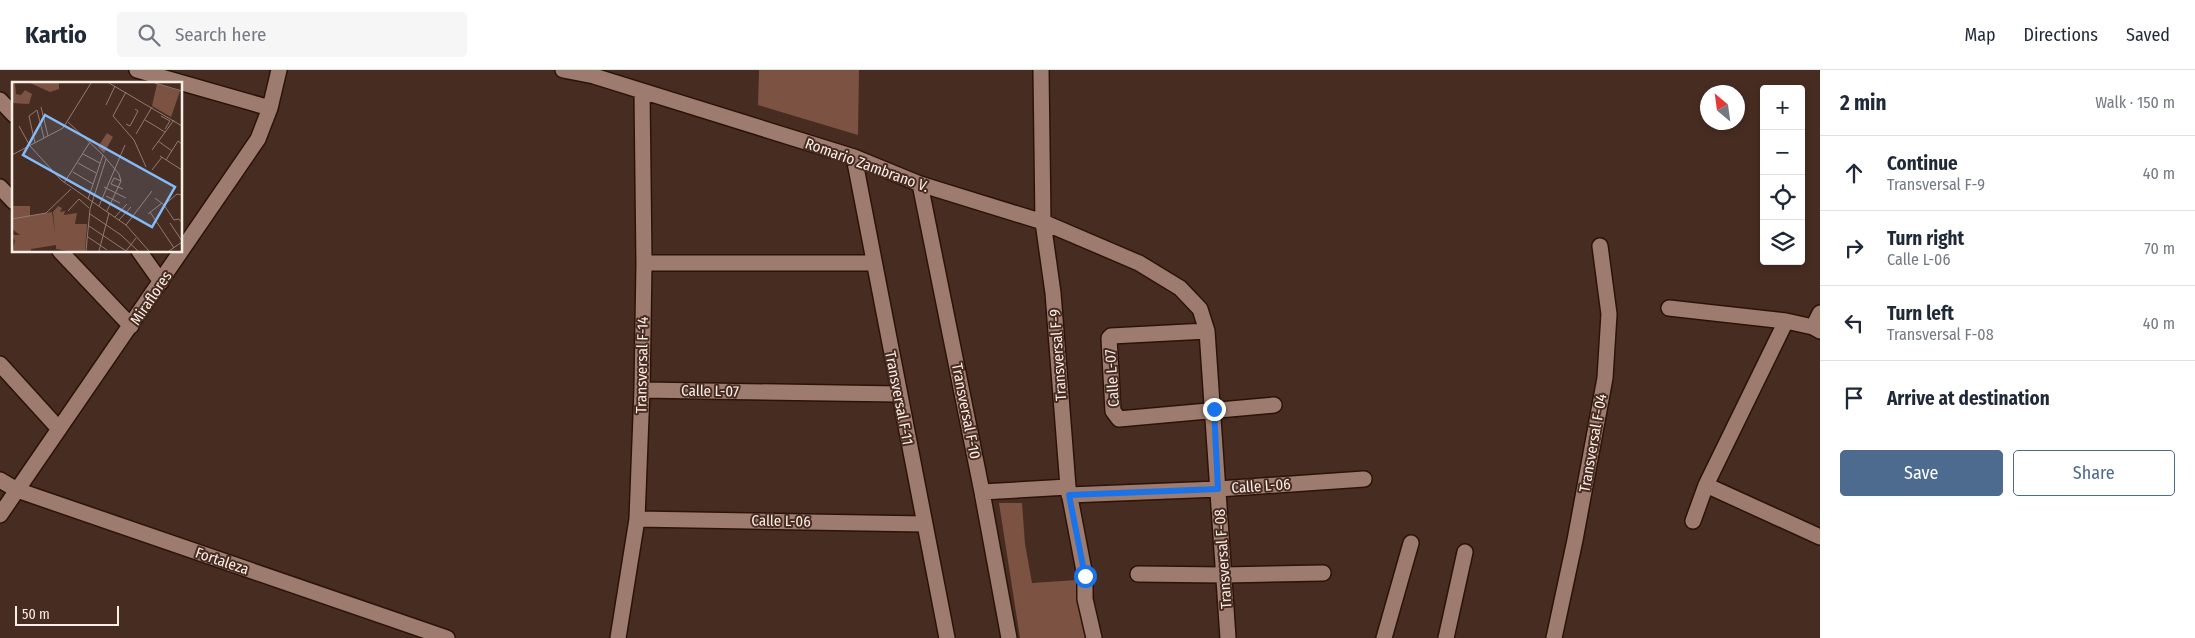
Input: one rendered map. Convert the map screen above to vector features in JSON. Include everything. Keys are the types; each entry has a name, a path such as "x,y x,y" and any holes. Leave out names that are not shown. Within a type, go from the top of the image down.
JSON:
{"street":[{"path":"137,70 179,82"},
{"name":"Miraflores","path":"182,251 258,139 270,108 279,70"},
{"name":"Romario Zambrano V.","path":"563,70 594,76 854,157 920,184 1043,222 1139,262 1180,288 1200,309 1207,331"},
{"name":"Transversal F-9","path":"1041,70 1043,222 1053,293 1068,491 1085,576 1085,599 1094,638"},
{"path":"182,83 270,108"},
{"name":"Transversal F-14","path":"618,638 637,519 644,262 642,92"},
{"path":"0,100 12,113"},
{"name":"Transversal F-11","path":"854,157 898,394 947,638"},
{"name":"Transversal F-10","path":"920,184 982,492 1009,638"},
{"path":"0,187 12,200"},
{"name":"Transversal F-04","path":"1554,638 1575,540 1604,378 1609,314 1600,246"},
{"path":"61,252 131,326"},
{"path":"141,252 161,282"},
{"name":"Miraflores","path":"0,514 181,252"},
{"path":"644,262 873,263"},
{"path":"1669,308 1818,324"},
{"path":"1693,521 1706,485 1786,322"},
{"name":"Calle L-07","path":"1207,331 1111,336 1109,338 1113,411 1116,417 1119,419 1274,405"},
{"name":"Transversal F-08","path":"1207,331 1214,409 1228,638"},
{"path":"0,364 60,429"},
{"name":"Calle L-07","path":"642,390 898,394"},
{"name":"Calle L-06","path":"982,492 1218,489 1364,479"},
{"name":"Fortaleza","path":"0,480 16,490 447,638"},
{"path":"1706,485 1820,537"},
{"name":"Calle L-06","path":"637,519 924,524"},
{"path":"1384,638 1410,543"},
{"path":"1446,638 1466,552"},
{"path":"1138,574 1323,573"}],"shaded area":[{"path":"759,70 859,70 858,135 758,105"},
{"path":"999,503 1022,503 1025,544 1032,583 1077,580 1087,638 1020,638"}],"route":[{"path":"1085,576 1069,495 1218,489 1214,409"}]}
